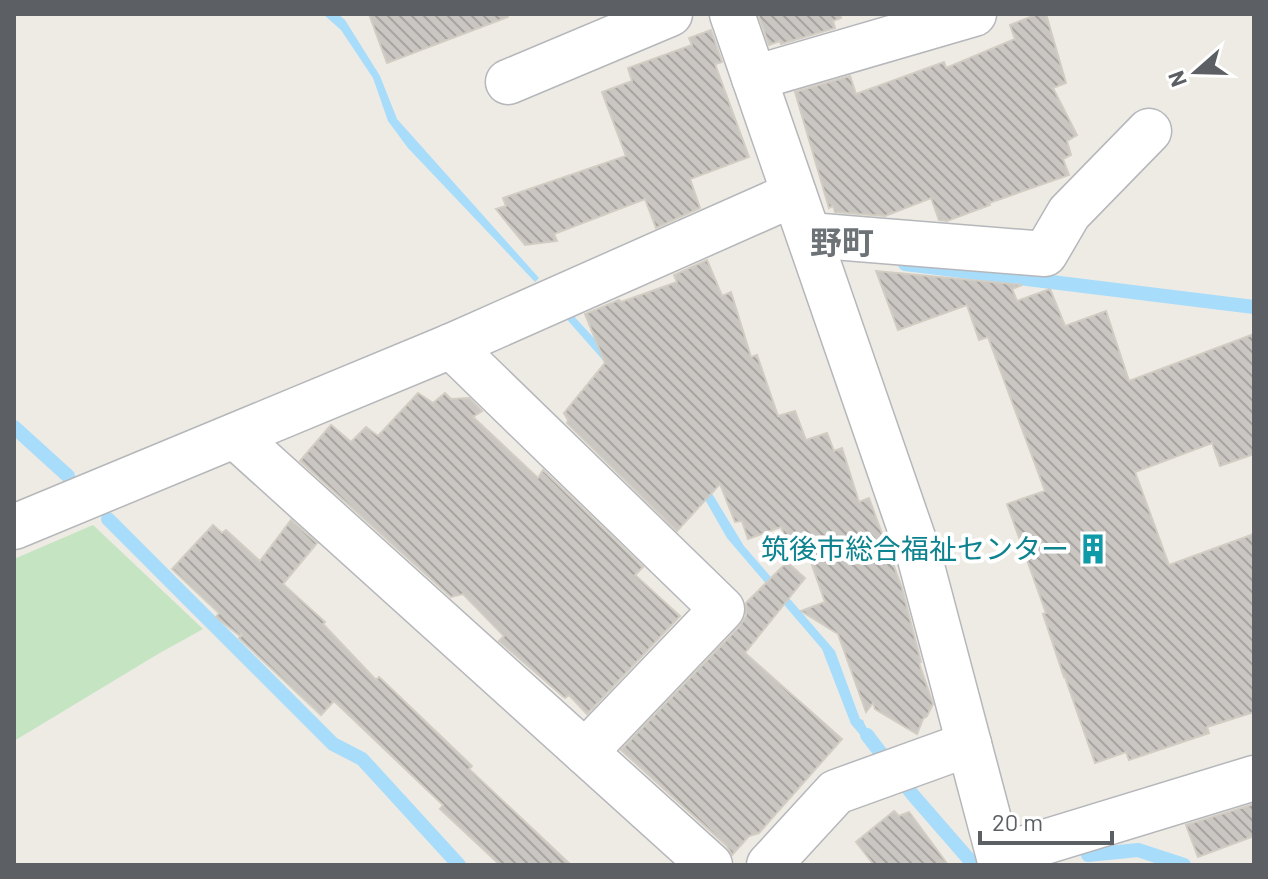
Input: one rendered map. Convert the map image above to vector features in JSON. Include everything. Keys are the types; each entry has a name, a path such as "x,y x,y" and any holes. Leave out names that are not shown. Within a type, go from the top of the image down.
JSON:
{"street":[{"path":"508,82 670,14"},
{"path":"732,14 919,555 1000,861 1254,778"},
{"path":"754,78 974,14"},
{"path":"809,235 1045,254 1069,213 1149,131"},
{"path":"14,527 451,346 794,194"},
{"path":"451,346 722,609 585,752"},
{"path":"235,436 710,865"},
{"path":"786,859 836,792 969,744"}],"green space":[{"path":"93,525 203,629 14,741 14,559"}],"water":[{"path":"323,14 338,14 345,20 380,76 397,119 539,278 535,282 408,148 388,121 373,78 341,30"},
{"path":"570,312 649,398 683,446 744,546 835,651 860,719 878,743 879,750 874,751 851,724 822,649 727,538 667,433 563,315"}],"building":[{"path":"369,14 507,14 508,17 387,63"},
{"path":"758,14 840,14 841,18 833,21 835,28 769,45"},
{"path":"1046,14 1066,83 1053,88 1077,135 1067,141 1071,155 1063,159 1069,175 947,221 939,220 931,198 885,216 835,212 833,206 829,208 795,92 850,76 856,94 944,62 946,68 1015,39 1010,25"},
{"path":"711,30 722,62 715,64 749,157 690,179 700,208 656,228 645,199 554,234 557,241 525,245 496,209 506,206 503,198 626,156 602,92 632,81 628,68 692,45 689,38"},
{"path":"707,260 722,296 731,292 751,357 757,355 778,416 795,411 806,440 827,433 834,451 842,448 859,502 869,498 902,588 919,663 933,704 917,734 875,709 873,703 866,712 838,634 801,611 825,602 802,537 787,543 781,527 748,539 742,521 735,522 720,484 677,531 567,423 564,413 605,363 585,314 677,282 674,275"},
{"name":"筑後市総合福祉センター","path":"876,271 1022,285 1012,289 1017,301 1050,289 1065,326 1106,311 1129,381 1254,334 1254,454 1220,466 1212,443 1135,472 1169,565 1254,534 1254,712 1207,727 1209,733 1129,760 1126,752 1095,763 1007,504 1045,491 988,337 979,340 967,305 898,330"},
{"path":"418,393 433,403 445,393 451,399 469,398 482,411 473,417 538,478 543,470 643,567 635,575 680,616 587,714 569,695 565,698 499,641 504,636 463,594 451,597 300,461 331,425 351,442 366,427 378,436"},
{"path":"291,520 317,543 283,584 325,622 323,624 376,680 379,677 472,766 469,769 571,865 500,865 440,809 443,805 334,701 321,715 239,638 241,634 216,617 219,613 172,569 213,525 222,533 226,530 260,561"},
{"path":"787,562 805,578 745,653 842,739 759,833 749,836 732,855 727,846 621,750 740,626 746,616 746,603"},
{"path":"1254,804 1254,836 1198,857 1186,825"},
{"path":"894,811 899,816 909,812 948,865 874,865 856,842"}],"waterway":[{"path":"905,264 1254,307"},
{"path":"14,427 68,476"},
{"path":"108,519 333,744 362,759 459,865"},
{"path":"867,735 913,795 973,864"},
{"path":"1088,855 1138,850 1184,865"}],"place":[{"name":"筑後市総合福祉センター","path":"1093,549"}],"district":[{"name":"野町","path":"842,243"}]}
